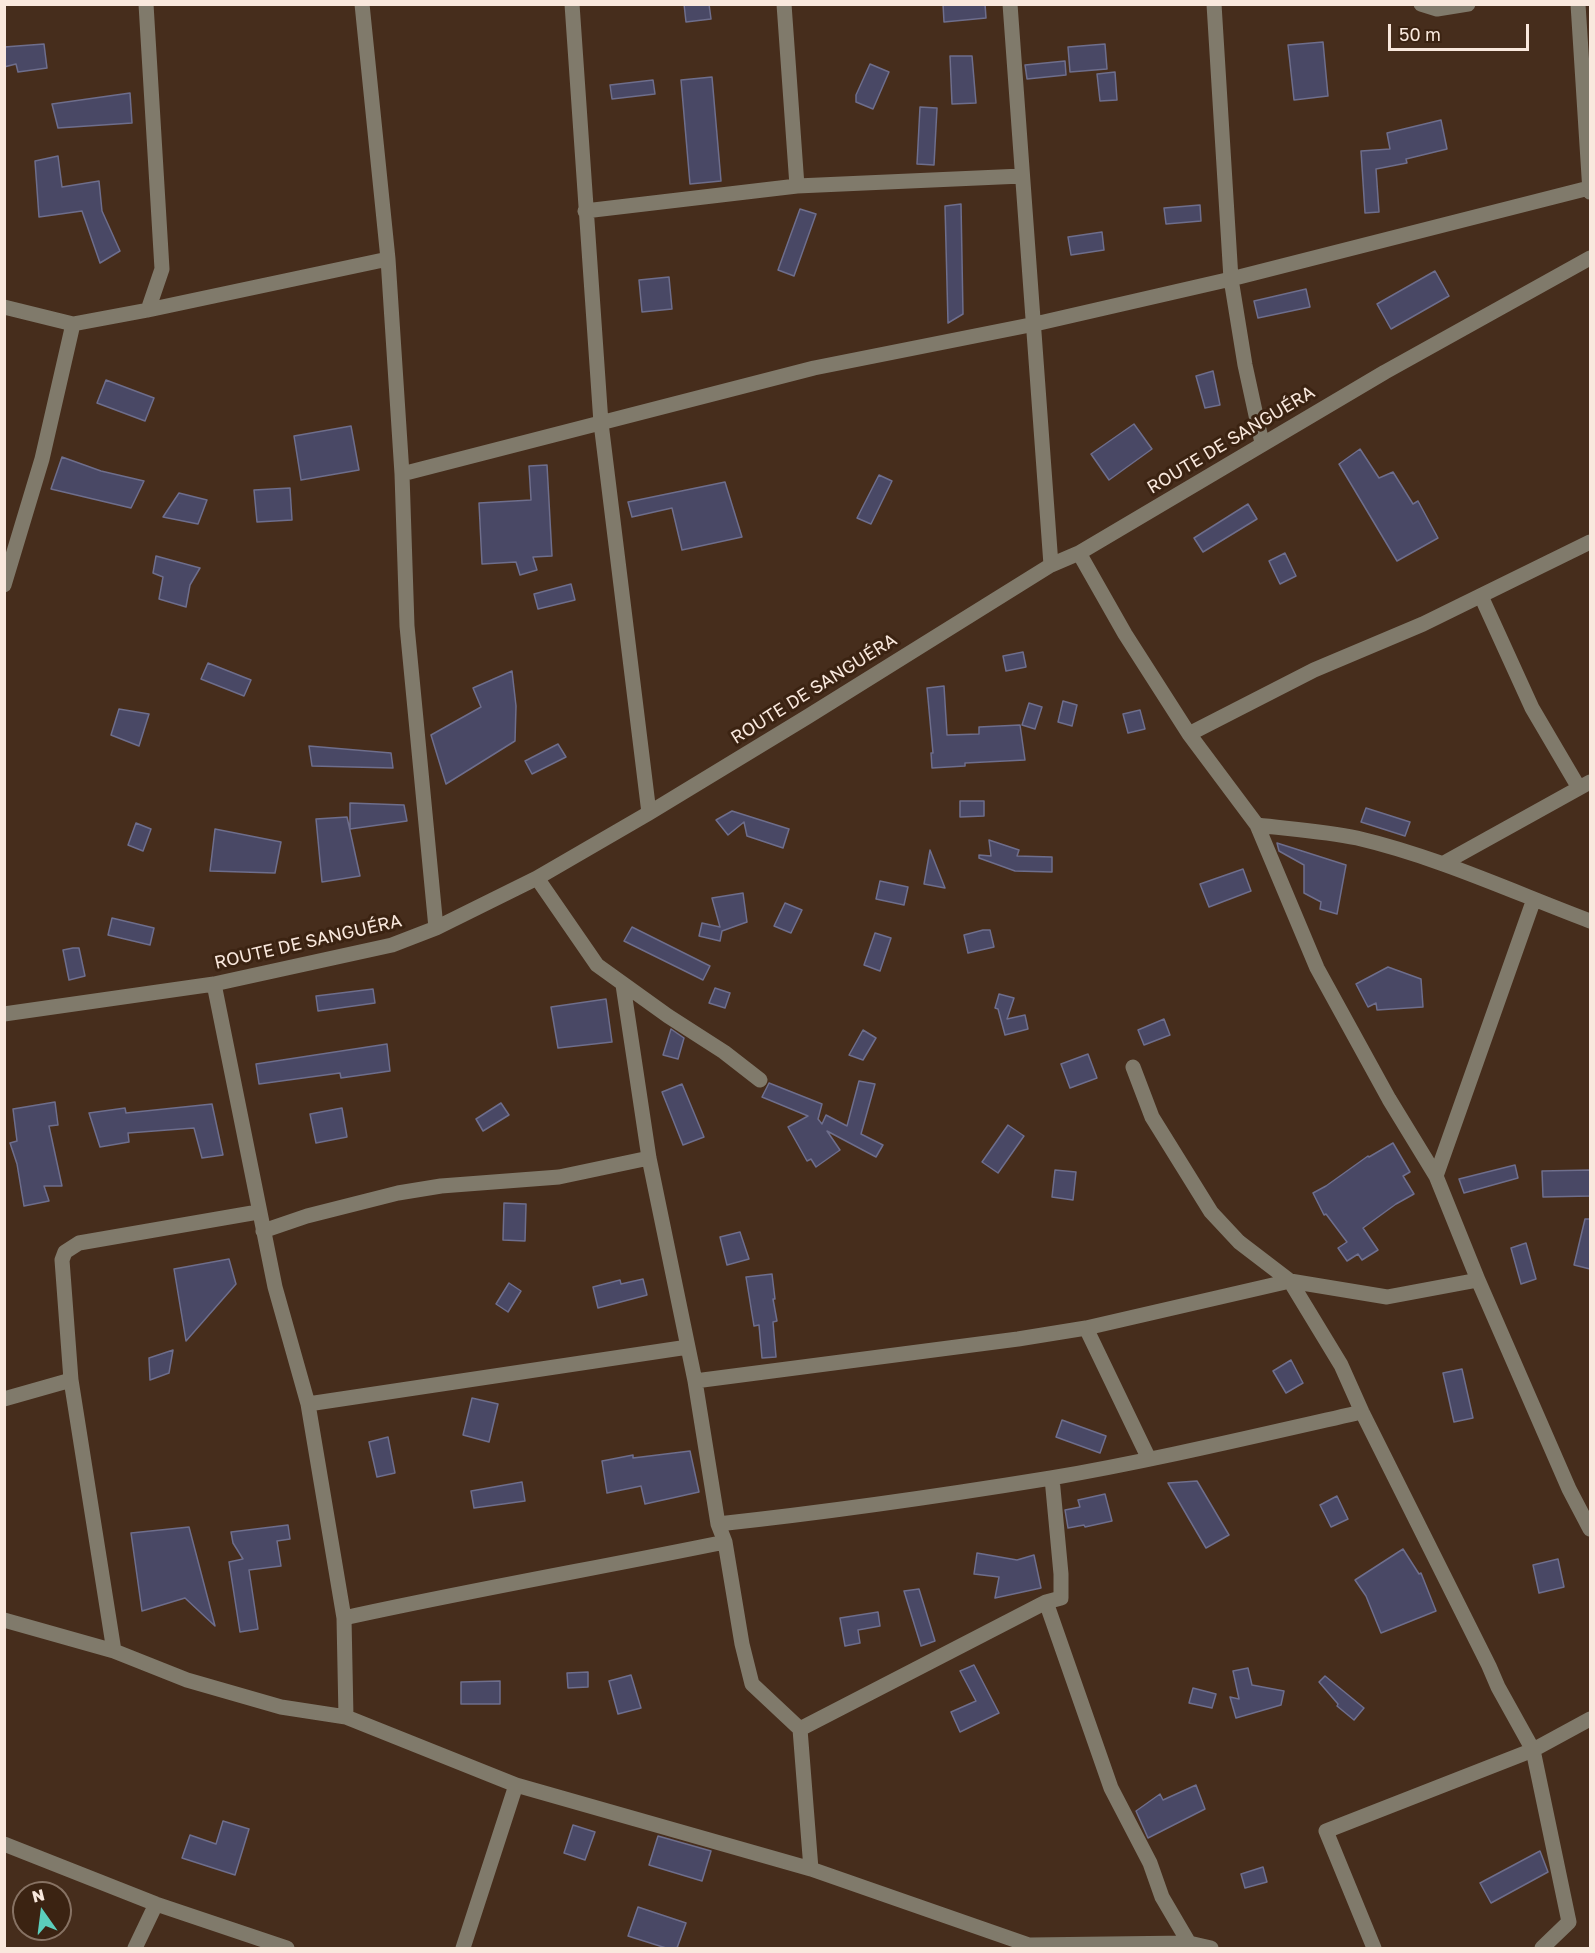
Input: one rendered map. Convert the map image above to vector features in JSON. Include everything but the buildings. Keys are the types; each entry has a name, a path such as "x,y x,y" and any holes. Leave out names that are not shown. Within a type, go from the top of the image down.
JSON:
{"street":[{"path":"146,4 162,269 148,310"},
{"path":"362,4 388,259 402,474 407,626 436,928"},
{"path":"572,4 601,423 649,813"},
{"path":"784,4 797,186"},
{"path":"1010,4 1051,564"},
{"path":"1214,4 1231,279 1245,365 1262,443"},
{"path":"1421,4 1423,7 1437,9 1468,4"},
{"path":"402,474 814,368 1035,324 1231,279 1590,190 1578,4"},
{"path":"585,211 797,186 1022,176"},
{"name":"ROUTE DE SANGUÉRA","path":"4,1014 214,984 392,945 436,928 537,878 649,813 1051,564 1079,553 1262,443 1590,258"},
{"path":"4,308 73,324 388,259"},
{"path":"4,585 42,459 73,324"},
{"path":"1189,734 1314,670 1423,624 1590,542"},
{"path":"1079,553 1125,634 1189,734 1257,825 1317,968 1389,1099 1436,1176 1478,1280 1569,1490 1590,1529"},
{"path":"1444,863 1585,785 1532,708 1481,596"},
{"path":"1257,825 1355,838 1444,863 1590,921"},
{"path":"537,878 597,965 623,985 724,1052 760,1080"},
{"path":"1436,1176 1533,899"},
{"path":"214,984 274,1287 308,1404 344,1618 346,1717"},
{"path":"623,985 649,1158 695,1381 718,1524 725,1542 742,1644 752,1684 800,1729 811,1869"},
{"path":"1133,1067 1152,1118 1211,1212 1239,1242 1290,1281 1341,1365 1498,1687 1533,1750 1569,1922 1542,1948"},
{"path":"263,1231 307,1216 398,1193 441,1186 559,1177 649,1158"},
{"path":"114,1651 71,1380 62,1260 65,1252 79,1243 258,1212"},
{"path":"695,1381 1086,1328 1290,1281 1387,1297 1478,1280"},
{"path":"1086,1328 1149,1459"},
{"path":"308,1404 688,1347"},
{"path":"4,1399 71,1380"},
{"path":"718,1524 793,1516 1052,1478 1362,1412"},
{"path":"800,1729 1046,1602 1061,1598 1052,1478"},
{"path":"344,1618 478,1589 578,1572 725,1542"},
{"path":"1046,1602 1111,1788 1150,1863 1162,1897 1189,1942"},
{"path":"4,1620 114,1651 198,1683 281,1707 346,1717 516,1785 811,1869 1029,1947 1189,1942 1211,1948"},
{"path":"1374,1948 1326,1831 1533,1750 1590,1719"},
{"path":"463,1948 516,1785"},
{"path":"4,1844 156,1904 287,1948"},
{"path":"135,1948 156,1904"}]}
